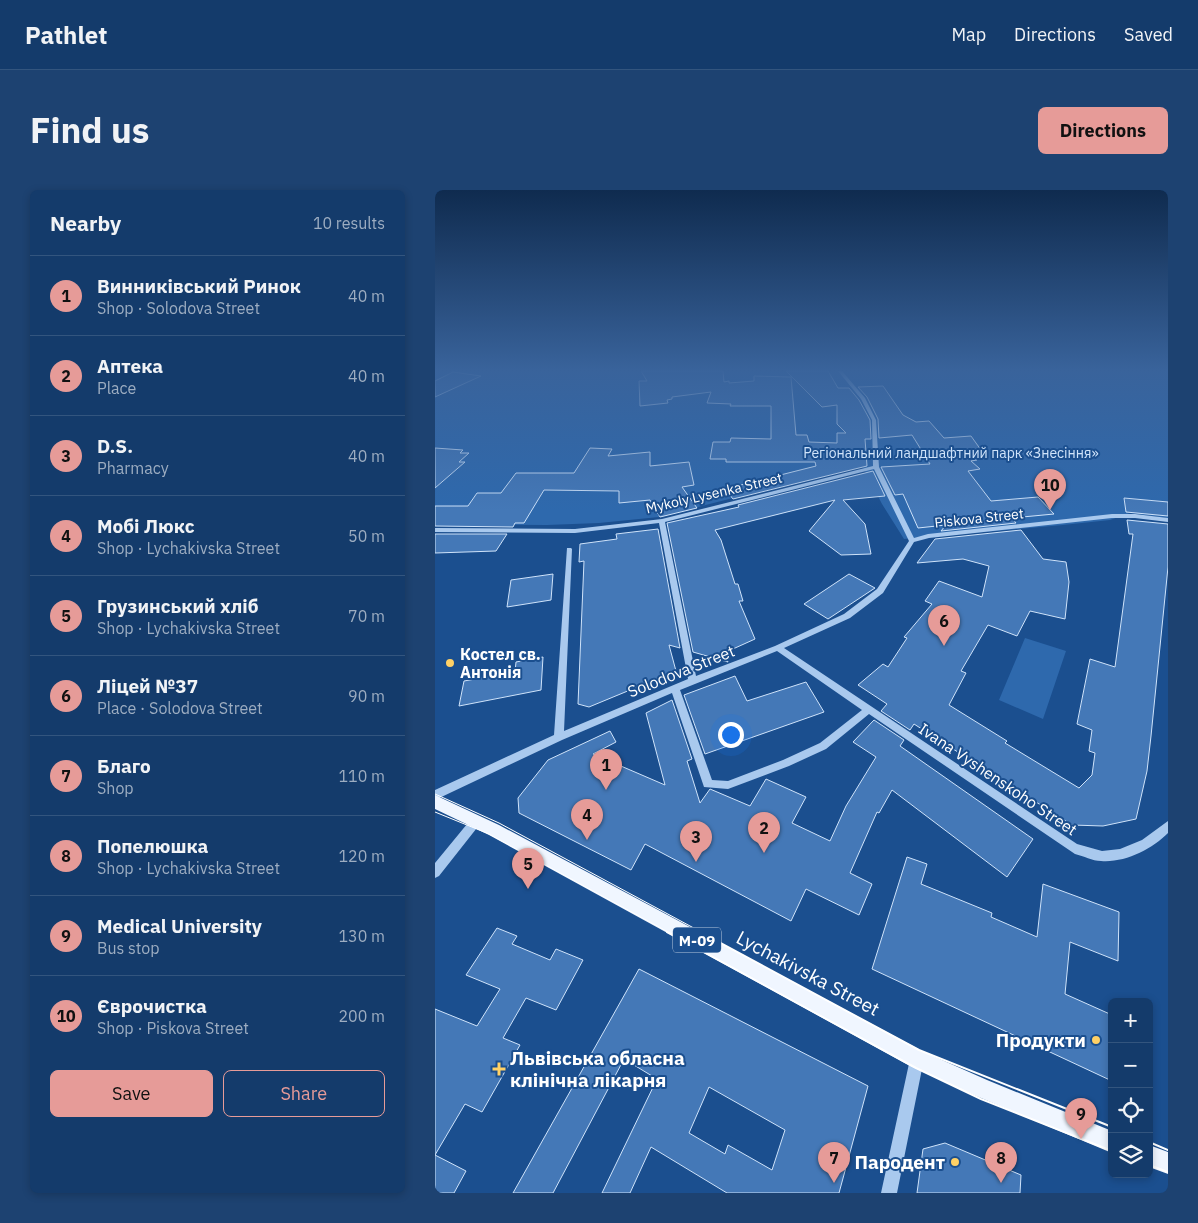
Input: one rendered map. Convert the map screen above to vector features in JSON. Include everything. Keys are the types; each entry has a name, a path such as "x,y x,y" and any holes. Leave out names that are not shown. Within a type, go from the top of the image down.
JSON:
{"main road":[{"name":"Lychakivska Street","path":"435,802 476,821 917,1059 1017,1104 1108,1140"},
{"path":"1153,1157 1168,1163"}],"street":[{"path":"873,418 876,467 913,542"},
{"name":"Mykoly Lysenka Street","path":"435,530 575,531 661,521 876,467"},
{"name":"Piskova Street","path":"913,542 928,536 1112,516 1135,516 1168,520"},
{"path":"661,521 693,681"},
{"name":"Solodova Street","path":"435,795 559,737 675,688 778,648 847,616 880,591 913,542"},
{"path":"559,737 569,549"},
{"name":"Ivana Vyshenskoho Street","path":"778,648 1075,849 1101,856 1122,854 1156,840 1168,826"},
{"path":"675,688 708,784 728,785 787,763 823,746 869,709"},
{"path":"435,872 476,821"},
{"path":"889,1193 917,1059"}],"green space":[{"name":"Регіональний ландшафтний парк «Знесіння»","path":"435,418 1168,418 1168,518 1130,513 1110,520 904,539 882,504 862,465 659,517 599,523 547,525 435,524"},
{"path":"1025,638 1066,651 1043,719 999,700"}],"building":[{"path":"771,418 795,418 796,435 807,435 809,442 837,443 837,433 846,433 837,424 837,418 869,418 870,420 871,439 865,439 867,466 733,499 725,489 816,466 815,462 726,462 726,459 710,459 713,442 730,442 731,438 771,439"},
{"path":"908,418 916,422 929,421 944,438 971,436 981,450 967,452 977,460 971,461 980,469 968,471 991,501 1038,497 1054,514 1012,518 1016,523 941,531 946,525 918,528 903,494 895,495 881,467 930,464 912,435 879,438 878,419"},
{"path":"435,448 463,450 460,453 469,453 459,462 465,462 435,488"},
{"path":"590,448 612,449 608,456 650,452 650,466 689,462 694,485 682,487 697,508 660,517 650,500 619,503 619,491 544,490 524,523 515,523 513,527 435,526 435,506 468,506 477,493 501,493 516,473 574,473"},
{"path":"873,471 885,496 843,500 865,524 871,554 841,555 809,531 835,500 715,530 721,540 735,584 738,584 743,601 739,601 755,639 724,653 728,662 693,652 667,523 739,507 738,505"},
{"path":"1124,498 1168,502 1168,516 1126,512"},
{"path":"1127,520 1168,524 1168,567 1151,736 1147,771 1136,819 1103,826 1072,825 914,724 910,730 881,711 887,704 858,685 883,664 888,667 907,638 904,637 932,604 925,601 939,581 982,597 989,566 963,559 917,563 935,539 1021,530 1043,559 1066,562 1069,582 1065,619 1030,611 1017,636 988,625 961,671 966,673 949,705 1007,741 1005,743 1079,788 1092,775 1095,753 1089,751 1092,730 1077,724 1090,659 1115,667 1133,534 1129,534"},
{"path":"658,529 680,648 669,645 676,671 589,707 578,704 584,561 579,562 580,544 617,539 616,534"},
{"path":"435,534 507,534 496,551 435,553"},
{"path":"553,574 551,600 507,607 511,580"},
{"path":"849,574 875,588 828,619 804,604"},
{"path":"543,657 541,690 459,706 464,681 515,672 516,662"},
{"path":"735,676 747,701 806,682 824,712 705,754 684,695"},
{"path":"672,700 692,759 687,761 700,803 710,789 750,806 766,779 806,797 792,823 830,841 846,806 876,757 853,742 874,720 904,740 900,746 1033,839 1007,877 892,790 879,813 877,812 850,873 872,884 859,915 806,889 791,921 645,844 631,870 519,813 518,798 548,760 610,731 616,742 593,754 665,785 646,713"},
{"path":"907,857 927,864 921,884 992,913 991,917 1037,937 1043,884 1119,912 1118,961 1070,942 1065,994 1108,1013 1108,1079 872,969"},
{"path":"497,928 517,936 512,944 550,960 556,949 583,960 556,1010 526,998 503,1038 520,1045 482,1112 465,1104 435,1155 435,1009 477,1026 500,989 466,975"},
{"path":"639,969 868,1086 839,1193 727,1193 651,1147 630,1193 602,1193 657,1079 624,1059 553,1193 513,1193","holes":["709,1087 785,1130 772,1170 728,1145 725,1154 689,1133"]},
{"name":"Пародент","path":"945,1143 1021,1175 1020,1193 917,1193 923,1149"},
{"path":"435,1155 466,1171 454,1193 435,1193"}],"tram line":[{"path":"435,794 499,823 703,933"},
{"path":"435,812 489,834 670,933"},
{"path":"667,932 916,1068 981,1099 1108,1149"},
{"path":"700,932 919,1050 1108,1125"},
{"path":"1153,1144 1168,1150"},
{"path":"1153,1166 1168,1172"}],"place":[{"name":"Єврочистка","path":"1050,510"},
{"name":"Ліцей №37","path":"944,646"},
{"name":"Костел св. Антонія","path":"450,663"},
{"name":"Винниківський Ринок","path":"606,790"},
{"name":"Мобі Люкс","path":"587,840"},
{"name":"Аптека","path":"764,853"},
{"name":"D.S.","path":"696,862"},
{"name":"Грузинський хліб","path":"528,889"},
{"name":"Продукти","path":"1096,1040"},
{"name":"Львівська обласна клінічна лікарня","path":"499,1069"},
{"name":"Medical University","path":"1081,1139"},
{"name":"Пародент","path":"955,1162"},
{"name":"Благо","path":"834,1183"},
{"name":"Попелюшка","path":"1001,1183"}]}
